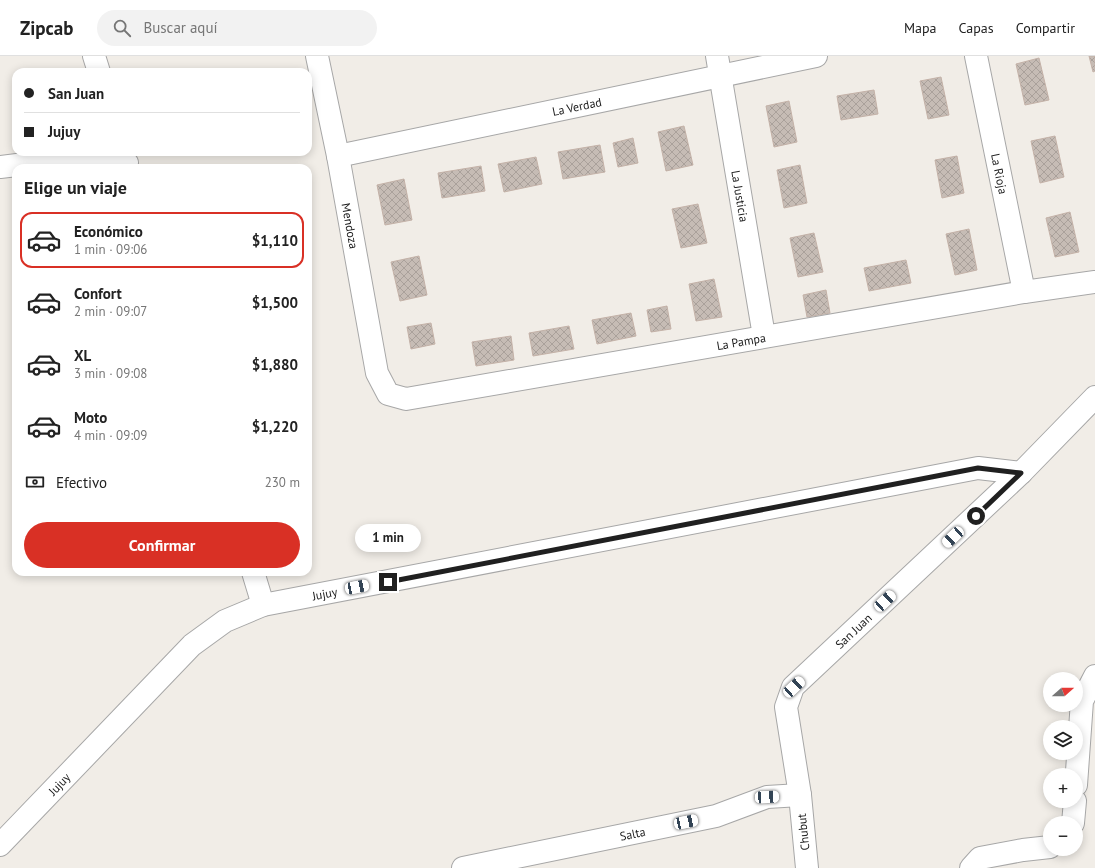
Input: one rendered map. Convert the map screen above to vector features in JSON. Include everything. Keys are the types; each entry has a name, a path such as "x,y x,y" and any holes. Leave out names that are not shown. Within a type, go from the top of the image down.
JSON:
{"street":[{"path":"94,56 98,68"},
{"name":"Mendoza","path":"318,56 338,156 377,373 388,394"},
{"name":"La Verdad","path":"338,156 719,66 816,56"},
{"name":"La Rioja","path":"976,56 1024,292"},
{"name":"La Justicia","path":"719,66 764,336"},
{"path":"44,164 126,161"},
{"path":"0,167 12,166"},
{"name":"La Pampa","path":"388,394 406,399 764,336 1024,292 1095,282"},
{"name":"San Juan","path":"800,795 786,707 794,687 1021,473 1095,397"},
{"name":"Jujuy","path":"0,845 192,645 225,621 263,605 978,468 1021,473"},
{"path":"254,576 263,605"},
{"path":"1077,768 1082,701 1095,676"},
{"name":"Salta","path":"463,868 716,816 767,797 800,795"},
{"name":"Chubut","path":"800,795 807,868"},
{"path":"971,868 980,858 1043,848"}],"building":[{"path":"1089,56 1095,56 1095,71 1093,72"},
{"path":"1039,58 1049,100 1025,105 1016,64"},
{"path":"941,77 949,115 928,119 920,81"},
{"path":"874,90 878,114 841,120 837,96"},
{"path":"789,101 797,142 774,147 766,106"},
{"path":"684,126 693,165 666,171 658,132"},
{"path":"1055,136 1064,177 1040,183 1031,141"},
{"path":"633,138 638,163 618,167 613,143"},
{"path":"600,145 605,172 563,179 558,152"},
{"path":"957,156 964,193 942,198 935,160"},
{"path":"536,157 542,184 504,192 498,164"},
{"path":"800,165 807,203 784,208 777,170"},
{"path":"481,166 485,191 442,198 438,173"},
{"path":"404,179 412,220 385,225 377,185"},
{"path":"698,204 707,243 681,248 672,209"},
{"path":"1070,212 1079,252 1055,257 1046,218"},
{"path":"969,229 977,270 955,275 946,234"},
{"path":"814,233 823,272 798,277 790,238"},
{"path":"419,256 427,295 400,301 391,262"},
{"path":"906,260 911,283 869,291 864,268"},
{"path":"714,279 722,317 696,321 689,284"},
{"path":"826,290 830,313 807,317 803,295"},
{"path":"667,306 671,329 651,332 647,310"},
{"path":"631,313 636,336 597,344 592,320"},
{"path":"431,323 435,344 411,349 407,327"},
{"path":"569,326 574,349 533,356 529,333"},
{"path":"511,336 514,360 476,366 472,342"}],"route":[{"path":"388,582 978,468 1021,473 976,516"}]}
